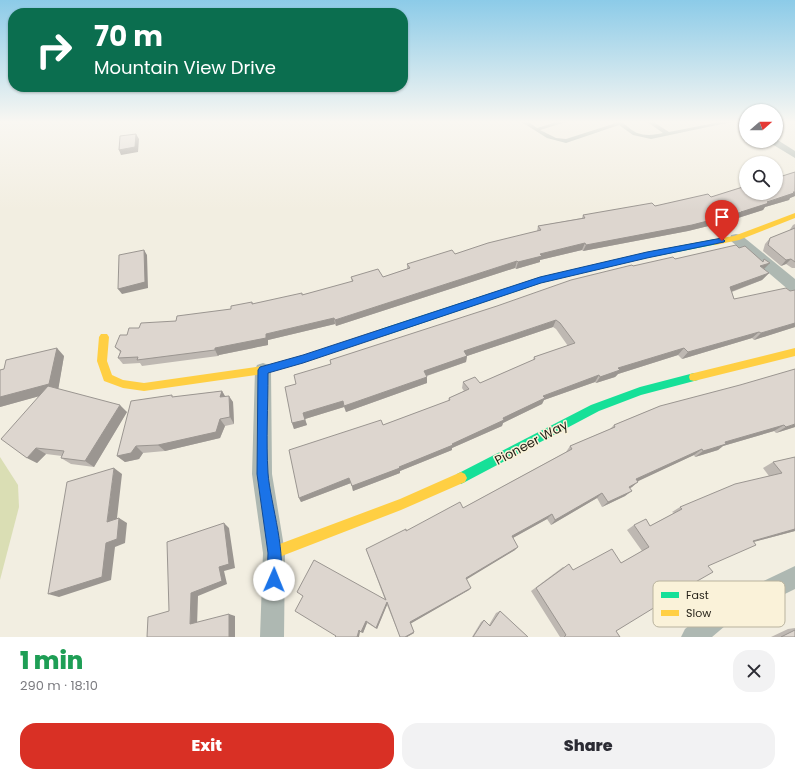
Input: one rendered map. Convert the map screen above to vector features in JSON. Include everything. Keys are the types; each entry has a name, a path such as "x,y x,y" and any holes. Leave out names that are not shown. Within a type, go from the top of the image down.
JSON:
{"street":[{"path":"104,337 102,361 108,378 123,384 144,387 159,386 263,370 303,359 540,280 647,255 736,238 795,215"},
{"path":"736,238 795,287"},
{"name":"Pioneer Way","path":"274,553 454,482 595,408 640,390 795,352"},
{"path":"263,370 262,474 274,553 272,637"},
{"path":"785,582 795,577"},
{"path":"693,637 705,627"}],"green space":[{"path":"0,457 18,485 19,507 0,580"}],"building":[{"path":"795,172 795,192 783,197 783,176"},
{"path":"739,188 739,200 773,200 767,202 769,203 742,212 692,225 586,245 585,243 540,254 542,256 517,261 335,320 334,318 266,334 266,338 215,348 215,350 137,360 138,357 118,358 121,351 115,347 120,335 127,335 129,328 139,328 141,323 176,321 177,316 231,309 231,306 252,302 252,304 302,293 302,295 353,281 351,277 378,269 383,277 410,268 407,264 452,250 455,254 488,243 541,230 538,226 585,218 583,215 652,203 655,206 708,194 711,197"},
{"path":"795,228 795,262 791,259 786,260 768,245 770,238"},
{"path":"736,245 739,248 745,246 763,262 764,259 770,263 760,266 769,273 730,287 734,299 786,288 790,291 795,290 795,323 688,352 684,348 618,368 620,370 600,377 599,375 543,396 545,398 503,418 504,420 452,444 453,445 399,467 400,468 352,486 349,478 299,498 289,450 381,420 383,425 450,400 449,398 469,389 463,382 475,377 480,383 535,359 534,357 575,343 556,320 464,351 467,356 424,371 427,377 344,406 343,401 303,413 305,420 292,423 285,387 296,384 294,375 331,364 330,360 497,306 571,280 632,265 673,257 675,259"},
{"path":"144,250 145,282 118,289 119,255"},
{"path":"57,348 49,384 0,397 0,370 4,369 6,360"},
{"path":"795,369 795,424 786,427 784,425 725,442 726,444 703,451 702,449 636,479 638,482 629,487 632,491 608,502 602,493 555,520 552,514 512,536 518,547 466,578 471,588 410,622 414,632 405,637 400,637 387,602 376,628 366,621 361,632 359,630 357,637 335,637 336,636 295,611 303,596 297,592 314,560 386,600 366,549 406,529 406,531 460,502 463,508 572,449 570,446 615,427 614,425 660,406"},
{"path":"48,386 120,405 85,461 61,458 64,451 36,448 27,458 1,439"},
{"path":"222,391 220,397 229,396 230,417 220,419 216,432 158,445 136,446 131,453 117,456 131,401 172,395 172,397"},
{"path":"795,457 795,529 753,541 756,545 708,566 713,572 697,581 653,581 653,608 616,631 620,637 564,637 566,635 536,588 569,564 573,570 612,549 621,563 649,547 634,525 646,519 650,526 682,509 680,507 735,484 782,473 773,462"},
{"path":"114,468 107,522 119,518 117,539 106,543 102,577 48,594 67,482"},
{"path":"224,523 229,564 219,567 222,581 191,593 190,624 229,614 229,637 147,637 148,617 169,611 167,542"},
{"path":"500,611 528,637 473,637 484,620 490,626"},
{"path":"795,630 795,637 781,637"}],"traffic: fast":[{"path":"384,332 540,280 647,255 715,242"},
{"path":"461,478 595,408 640,391 694,377"}],"traffic: slow":[{"path":"715,242 736,238 795,215"},
{"path":"104,337 102,361 108,378 123,384 144,387 263,370 303,359 384,332"},
{"path":"694,377 795,352"},
{"path":"274,553 401,504 461,478"}],"route":[{"path":"274,580 274,553 262,474 263,370 303,359 540,280 647,255 722,241"}]}
